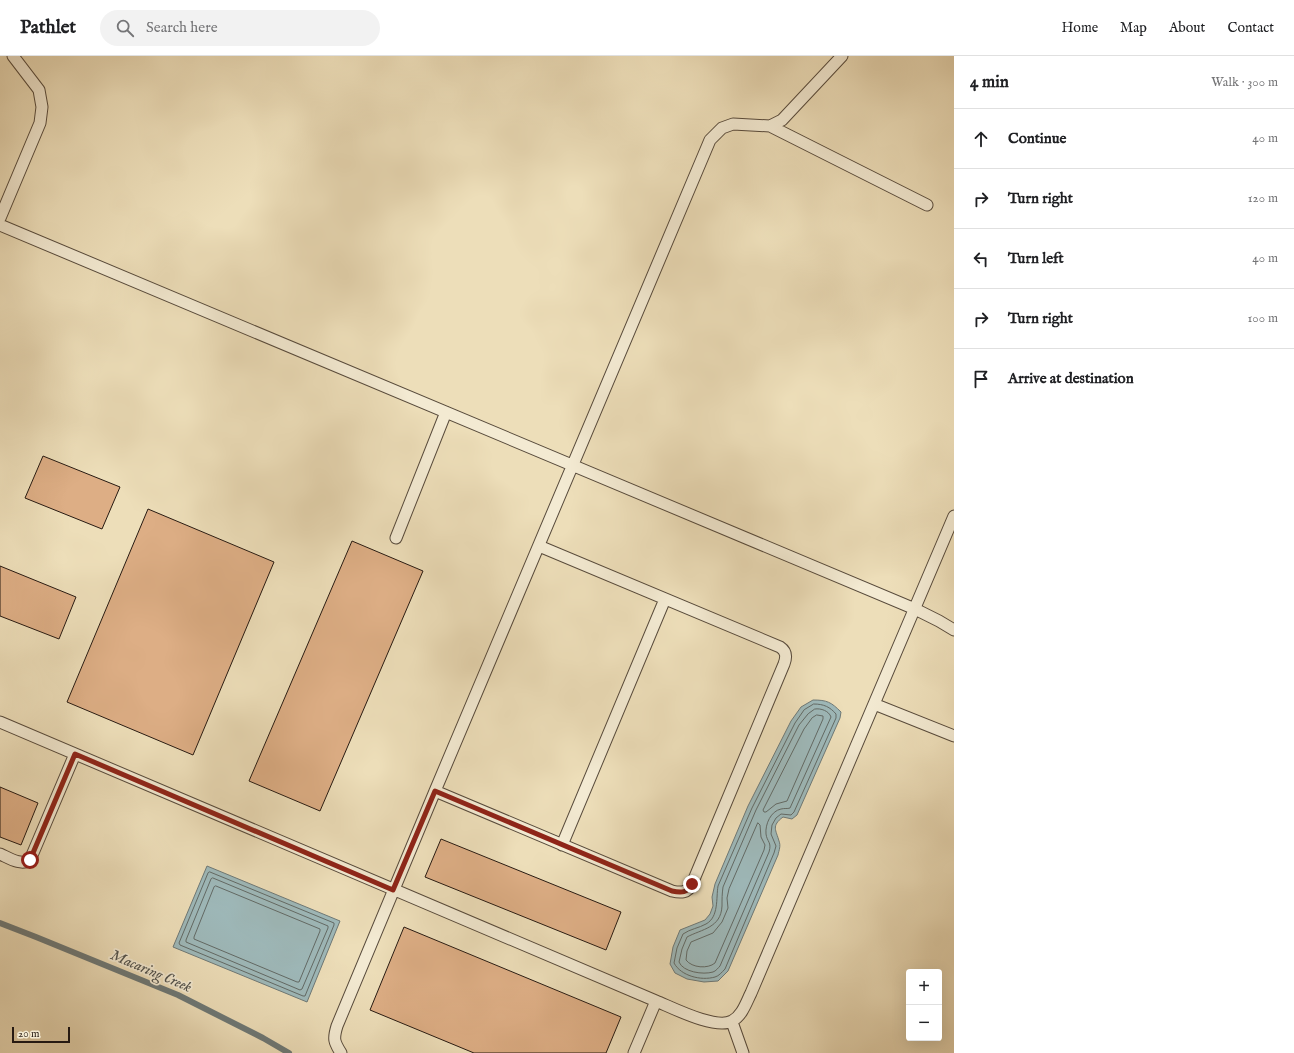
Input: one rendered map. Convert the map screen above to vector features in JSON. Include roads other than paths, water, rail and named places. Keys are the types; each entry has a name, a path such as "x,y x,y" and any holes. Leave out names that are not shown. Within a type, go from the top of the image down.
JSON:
{"lane":[{"path":"0,218 40,122 42,107 39,90 13,56"},
{"path":"770,126 782,120 842,56"},
{"path":"341,1053 334,1042 334,1034 393,890 710,140 722,128 733,124 770,126 927,205"},
{"path":"0,225 915,609 954,630"},
{"path":"396,538 446,412"},
{"path":"0,722 656,1001 712,1023 723,1024 732,1022 738,1017 751,993 954,516"},
{"path":"435,791 672,891 679,893 690,889 696,876 784,664 786,654 780,647 539,546"},
{"path":"562,845 665,599"},
{"path":"874,704 954,736"},
{"path":"0,854 20,862 30,860 75,754"},
{"path":"634,1053 656,1001"},
{"path":"732,1022 743,1053"}],"water":[{"path":"813,700 822,700 834,706 841,712 840,718 797,815 792,819 783,817 777,823 775,828 780,845 778,855 728,971 718,981 704,982 687,979 675,973 670,964 673,947 680,930 705,920 710,914 713,906 712,897 715,884 748,806 791,721 801,707"},
{"path":"207,866 340,921 307,1002 173,947"}],"waterway":[{"name":"Macaring Creek","path":"0,923 178,995 263,1038 289,1053"}]}
